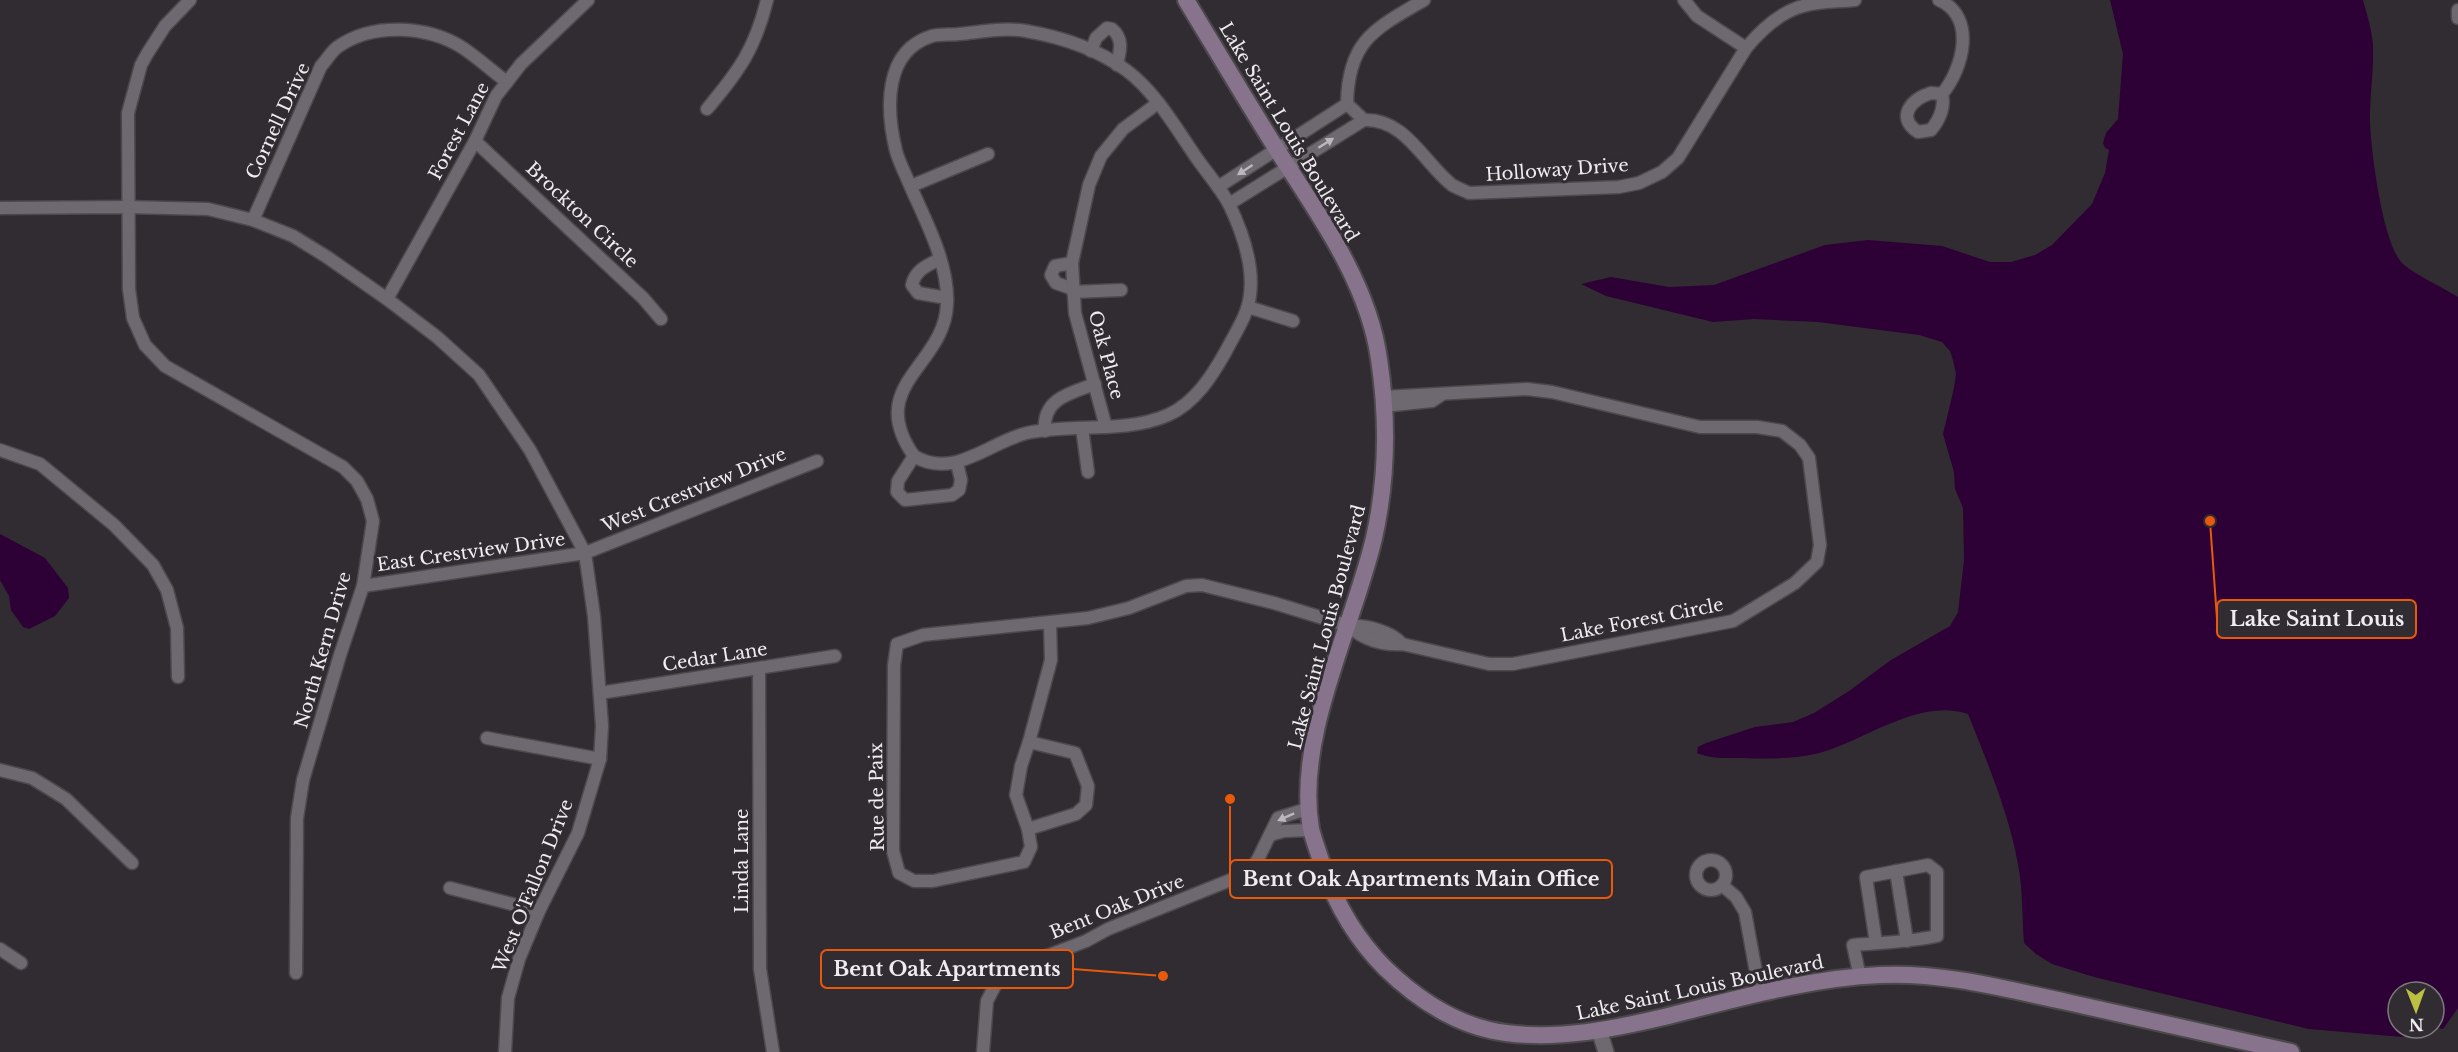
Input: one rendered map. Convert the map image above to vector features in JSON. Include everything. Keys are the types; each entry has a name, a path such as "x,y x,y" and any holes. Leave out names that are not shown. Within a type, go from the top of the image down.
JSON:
{"main road":[{"name":"Lake Saint Louis Boulevard","path":"1186,0 1335,243 1357,287 1371,323 1379,355 1383,401 1383,491 1363,581 1328,686 1317,728 1312,757 1310,808 1311,830 1337,902 1375,958 1419,999 1458,1020 1504,1033 1539,1035 1599,1030 1760,994 1860,976 1936,976 2000,987 2291,1052"}],"street":[{"name":"North Kern Drive","path":"190,0 165,26 141,65 128,113 129,289 134,318 145,345 165,366 343,467 357,482 367,499 372,521 363,586 340,655 302,790 297,818 296,973"},
{"name":"Forest Lane","path":"387,299 475,141 496,96 521,64 588,0"},
{"path":"706,109 736,74 754,44 767,0"},
{"path":"1229,204 1364,120 1347,104 1348,82 1354,57 1366,38 1393,18 1424,0"},
{"path":"1684,0 1697,16 1746,48"},
{"name":"Holloway Drive","path":"1364,120 1374,120 1393,127 1452,185 1469,193 1619,187 1639,183 1662,172 1678,158 1746,48 1758,33 1778,17 1802,3 1855,0"},
{"path":"1939,0 1953,10 1962,28 1963,39 1960,63 1942,94"},
{"path":"2458,10 2458,18"},
{"path":"1091,51 1096,38 1107,28 1112,29 1120,39 1121,47 1117,65"},
{"name":"Cornell Drive","path":"252,220 321,66 339,46 367,33 398,30 434,34 462,47 507,82"},
{"path":"1017,30 1053,36 1091,51 1128,71 1158,104 1229,204 1248,257 1251,277 1248,307 1212,375 1191,398 1169,414 1144,422 1024,434 957,463 938,465 923,462 914,456 901,438 897,418 900,396 937,338 947,309 947,298 940,259 897,154 890,117 892,80 904,51 932,36 1017,30"},
{"name":"Oak Place","path":"1106,427 1075,313 1072,263 1089,185 1101,156 1123,129 1158,104"},
{"path":"1218,187 1347,104"},
{"name":"Brockton Circle","path":"475,141 643,298 661,319"},
{"path":"911,186 988,154"},
{"name":"West O'Fallon Drive","path":"0,208 208,209 252,220 293,236 327,256 387,299 437,338 478,375 530,450 585,553 594,616 602,726 600,759 578,833 539,911 519,959 508,998 505,1052"},
{"path":"940,259 919,272 913,279 912,285 918,293 947,298"},
{"path":"1072,263 1055,266 1051,275 1056,283 1073,290"},
{"name":"Oak Place","path":"1073,290 1121,290"},
{"path":"1248,307 1293,321"},
{"path":"1045,431 1047,410 1051,404 1071,392 1095,384"},
{"name":"Lake Forest Circle","path":"1349,626 1358,635 1393,645 1402,644 1489,664 1513,664 1733,621 1795,583 1817,562 1820,545 1809,458 1800,445 1782,432 1758,427 1700,427 1552,392 1527,389 1441,395 1432,401 1383,401"},
{"path":"1082,428 1089,472"},
{"path":"0,450 40,464 114,525 153,565 167,590 177,628 178,677"},
{"path":"914,456 898,481 897,492 905,500 952,495 959,490 961,480 957,463"},
{"name":"West Crestview Drive","path":"585,553 818,461"},
{"name":"East Crestview Drive","path":"363,586 585,553"},
{"name":"Rue de Paix","path":"1050,624 1051,660 1021,766 1016,795 1028,829 1031,847 1024,862 933,881 914,881 899,873 893,852 894,665 897,644 923,635 1050,624 1088,618 1129,608 1186,586 1202,585 1274,603 1349,626"},
{"name":"Cedar Lane","path":"600,693 835,656"},
{"name":"Linda Lane","path":"759,669 760,969 773,1052"},
{"path":"487,738 600,759"},
{"path":"1028,829 1076,814 1086,805 1088,786 1075,753 1029,742"},
{"path":"0,770 32,778 66,799 132,863"},
{"name":"Bent Oak Drive","path":"983,1052 987,1000 999,978 1015,968 1086,941 1108,929 1251,870 1278,818 1310,808"},
{"path":"1270,835 1284,831 1311,830"},
{"path":"1860,976 1853,945 1907,941 1937,936 1937,872 1928,865 1866,877 1876,943"},
{"path":"1896,871 1907,941"},
{"path":"1722,885 1737,897 1744,912 1760,994"},
{"path":"450,888 539,911"},
{"path":"0,949 21,963"},
{"path":"1599,1030 1606,1052"}],"shaded area":[{"path":"2110,0 2363,0 2373,45 2370,118 2372,150 2389,238 2403,264 2458,297 2458,1008 2446,1025 2446,980 2386,980 2386,1036 2309,1029 2094,977 2052,964 2036,954 2024,943 2020,874 2009,826 1968,714 1949,710 1910,716 1833,748 1806,756 1725,758 1697,753 1698,747 1706,743 1755,727 1793,722 1814,713 1891,660 1950,626 1958,612 1964,560 1963,508 1955,489 1954,472 1943,434 1956,374 1953,360 1950,351 1942,342 1919,335 1818,322 1754,319 1713,322 1606,296 1581,284 1611,277 1669,287 1714,285 1825,245 1868,240 1942,246 1990,262 2011,262 2035,255 2052,245 2092,204 2105,173 2109,150 2103,143 2106,133 2118,119 2123,54"},
{"path":"0,534 45,558 68,588 69,598 55,616 29,629 23,627 11,610 9,596 0,580"}],"place":[{"name":"Lake Saint Louis","path":"2210,521"},
{"name":"Bent Oak Apartments Main Office","path":"1230,799"},
{"name":"Bent Oak Apartments","path":"1163,976"}]}
